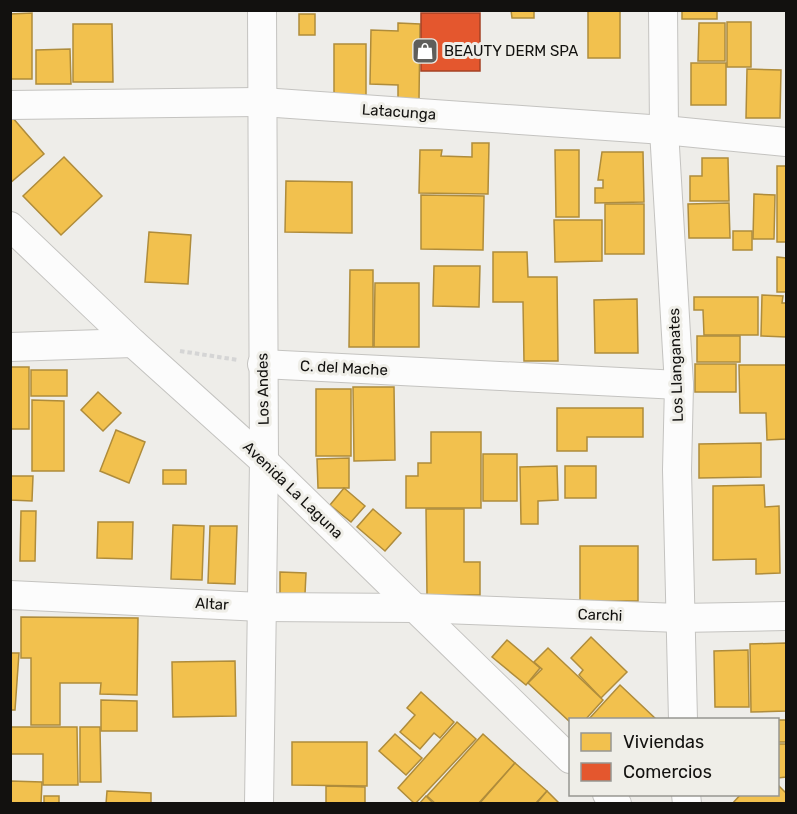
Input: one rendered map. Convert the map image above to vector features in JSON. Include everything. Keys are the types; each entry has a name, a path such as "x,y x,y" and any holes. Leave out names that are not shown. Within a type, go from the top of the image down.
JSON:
{"street":[{"name":"Los Andes","path":"259,804 264,461 262,10"},
{"name":"Los Llanganates","path":"663,10 664,130 679,385 677,470 683,718"},
{"name":"Latacunga","path":"10,105 262,102 664,130 786,142"},
{"name":"Avenida La Laguna","path":"10,226 133,343 264,461 569,758"},
{"path":"10,347 133,343"},
{"name":"C. del Mache","path":"262,364 679,385"},
{"name":"Altar","path":"10,595 261,607 415,608"},
{"name":"Carchi","path":"415,608 679,618 786,616"}],"path":[{"path":"133,343 262,364"}],"building: Viviendas":[{"path":"511,10 534,10 534,18 512,18"},
{"path":"588,10 620,10 620,58 588,58"},
{"path":"682,10 717,10 717,19 682,19"},
{"path":"32,13 32,79 10,79 10,14"},
{"path":"299,14 315,14 315,35 299,35"},
{"path":"727,22 751,22 751,67 727,67"},
{"path":"398,23 420,24 419,100 398,99 398,85 370,84 371,30 398,31"},
{"path":"699,23 725,23 725,61 698,61"},
{"path":"73,24 112,24 113,82 73,82"},
{"path":"334,44 366,44 366,97 334,97"},
{"path":"70,49 71,84 36,84 36,50"},
{"path":"691,63 726,63 726,105 691,105"},
{"path":"747,69 781,70 780,118 746,118"},
{"path":"12,117 44,154 10,183 10,119"},
{"path":"472,143 489,143 488,194 419,193 420,150 442,150 441,156 472,157"},
{"path":"555,150 579,150 579,217 556,217"},
{"path":"602,152 643,152 644,202 595,203 595,188 603,188 603,180 598,180"},
{"path":"64,157 102,196 61,235 23,196"},
{"path":"702,158 728,158 729,201 690,201 690,176 702,176"},
{"path":"777,166 786,166 786,242 777,242"},
{"path":"286,181 352,182 352,233 285,232"},
{"path":"754,194 775,195 774,239 753,239"},
{"path":"421,195 484,196 483,250 421,249"},
{"path":"729,203 730,238 689,238 688,204"},
{"path":"605,204 644,204 644,254 605,254"},
{"path":"554,220 602,220 602,261 555,262"},
{"path":"733,231 752,231 752,250 733,250"},
{"path":"149,232 191,235 188,284 145,282"},
{"path":"493,252 527,252 528,277 557,277 558,361 524,361 523,302 493,302"},
{"path":"777,257 786,258 786,292 777,292"},
{"path":"434,266 480,266 479,307 433,306"},
{"path":"350,270 373,270 373,347 349,347"},
{"path":"375,283 419,283 419,347 374,347"},
{"path":"762,295 783,296 782,303 786,303 786,337 761,336"},
{"path":"694,297 758,297 758,335 704,335 703,310 694,310"},
{"path":"637,299 638,353 595,353 594,300"},
{"path":"697,336 740,336 740,362 697,362"},
{"path":"695,364 736,364 736,392 695,392"},
{"path":"739,365 786,365 786,439 767,440 766,413 740,413"},
{"path":"10,367 29,367 29,429 10,429"},
{"path":"31,370 67,370 67,396 31,396"},
{"path":"353,387 394,387 395,460 354,461"},
{"path":"316,389 351,389 351,456 316,456"},
{"path":"98,392 121,413 103,431 81,410"},
{"path":"32,400 64,401 64,471 32,471"},
{"path":"557,408 643,408 643,437 587,437 587,451 557,451"},
{"path":"116,430 145,442 129,483 100,471"},
{"path":"431,432 481,432 481,508 406,508 406,476 418,476 418,463 431,463"},
{"path":"761,443 761,477 699,478 699,444"},
{"path":"483,454 517,454 517,501 483,501"},
{"path":"349,458 349,488 318,488 317,459"},
{"path":"557,466 558,500 538,501 538,524 521,524 520,467"},
{"path":"565,466 596,466 596,498 565,498"},
{"path":"163,470 186,470 186,484 163,484"},
{"path":"10,476 33,476 32,501 10,500"},
{"path":"764,485 765,507 779,506 780,573 756,574 756,559 713,560 713,486"},
{"path":"344,488 365,506 351,522 330,505"},
{"path":"373,509 401,533 385,551 357,527"},
{"path":"426,509 464,509 464,562 480,562 480,595 427,595"},
{"path":"21,511 36,511 35,561 20,561"},
{"path":"98,522 133,522 132,559 97,558"},
{"path":"173,525 204,526 202,580 171,579"},
{"path":"210,526 237,526 235,584 208,583"},
{"path":"580,546 638,546 638,601 580,601"},
{"path":"280,572 306,573 305,594 280,594"},
{"path":"21,617 138,618 137,695 100,694 101,683 60,683 60,725 31,725 31,658 21,658"},
{"path":"591,637 627,672 601,698 579,675 583,670 571,658"},
{"path":"507,640 540,668 526,685 492,657"},
{"path":"786,643 786,711 751,712 750,644"},
{"path":"548,648 603,700 587,718 569,718 569,721 528,683 542,669 534,662"},
{"path":"748,650 749,707 715,707 714,651"},
{"path":"10,653 19,653 15,710 10,710"},
{"path":"235,661 236,716 173,717 172,662"},
{"path":"620,685 655,718 590,718"},
{"path":"421,692 454,722 440,738 434,733 420,749 400,732 415,715 407,708"},
{"path":"101,700 137,701 137,731 101,731"},
{"path":"779,720 786,720 786,742 779,742"},
{"path":"457,722 476,739 415,804 398,788"},
{"path":"10,727 77,727 78,785 43,785 43,754 10,754"},
{"path":"80,727 100,727 101,782 80,782"},
{"path":"395,734 422,758 406,775 379,751"},
{"path":"483,734 515,763 478,804 436,804 427,796"},
{"path":"292,742 367,742 367,786 292,785"},
{"path":"779,744 786,744 786,777 779,778"},
{"path":"515,763 547,791 535,804 479,804"},
{"path":"10,781 42,782 41,804 10,804"},
{"path":"326,786 365,787 365,804 326,804"},
{"path":"779,786 786,793 786,804 732,804 739,796 779,796"},
{"path":"107,791 151,793 151,804 106,804"},
{"path":"547,791 560,804 536,804"},
{"path":"44,796 59,796 59,804 44,804"},
{"path":"426,796 434,804 419,804"}],"building: Comercios":[{"path":"421,13 480,13 480,71 421,71"}],"place":[{"name":"BEAUTY DERM SPA","path":"425,51"}]}
